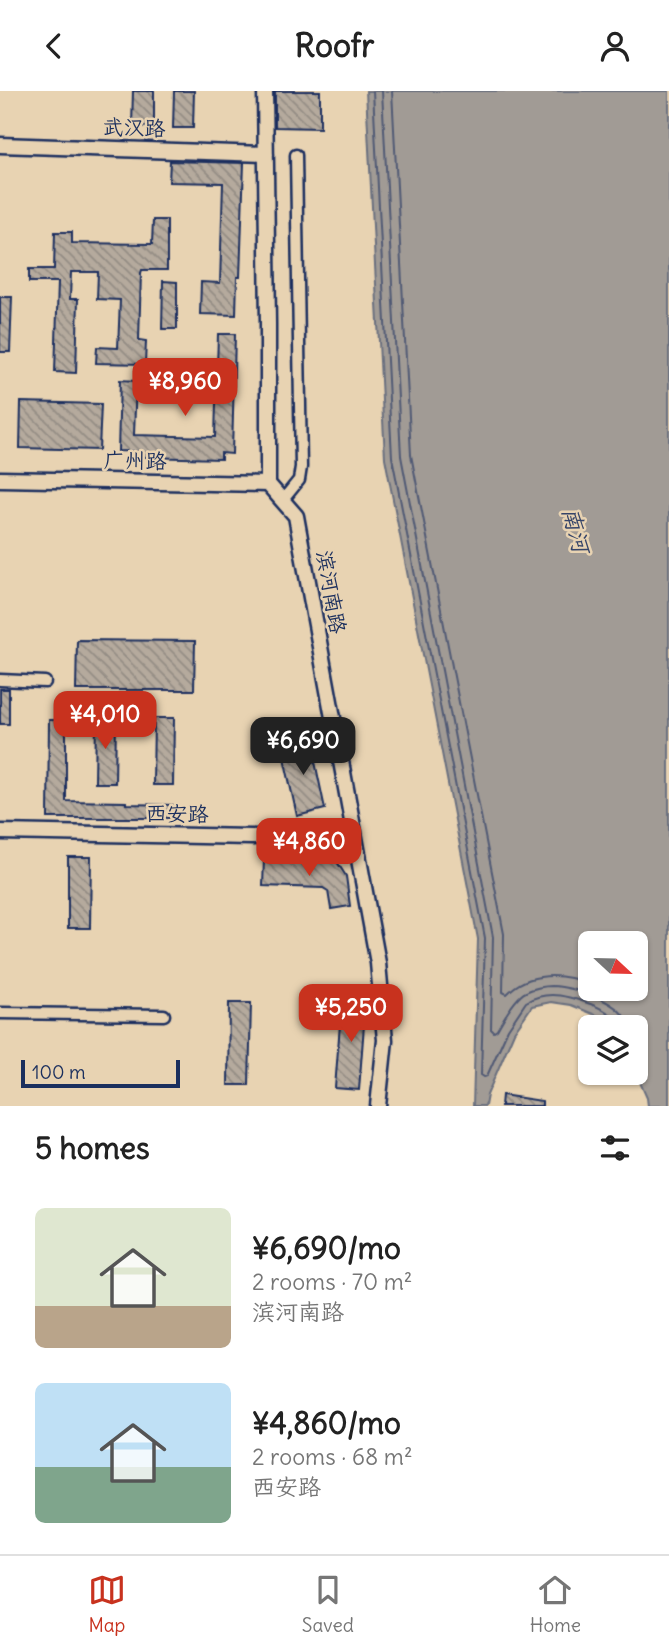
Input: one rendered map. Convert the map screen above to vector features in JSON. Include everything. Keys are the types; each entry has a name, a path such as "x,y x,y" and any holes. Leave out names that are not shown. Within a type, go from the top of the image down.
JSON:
{"main road":[{"path":"265,91 268,484"},
{"name":"武汉路","path":"0,145 266,154"},
{"name":"广州路","path":"0,479 268,484"},
{"name":"滨河南路","path":"268,484 296,516 379,976 385,1040 378,1106"},
{"name":"西安路","path":"0,832 354,839"}],"street":[{"path":"282,501 299,480 301,467 296,155"},
{"path":"0,680 45,682"},
{"path":"0,1013 164,1015"}],"water":[{"name":"南河","path":"366,91 669,91 669,1106 648,1106 641,1085 648,1085 648,1015 596,1015 571,1005 551,1002 532,1006 514,1032 487,1095 485,1106 473,1106 478,939 385,458"}],"building":[{"path":"133,91 154,91 154,127 132,126"},
{"path":"174,91 194,91 193,128 173,128"},
{"path":"275,91 320,91 320,128 275,127"},
{"path":"170,161 244,163 236,315 200,314 201,282 220,283 223,183 169,182"},
{"path":"153,220 167,220 167,270 142,270 141,273 139,340 146,341 145,364 96,363 97,347 118,348 120,300 97,299 98,272 71,272 70,299 78,299 76,373 55,372 58,282 29,282 29,269 54,269 55,232 72,232 72,243 152,244"},
{"path":"163,281 177,282 177,329 162,329"},
{"path":"0,297 12,297 10,352 0,352"},
{"path":"218,334 235,334 232,454 221,453 221,459 144,457 144,452 118,451 120,380 136,381 134,435 215,437"},
{"path":"21,402 101,404 99,450 20,448"},
{"path":"77,640 195,641 194,690 76,690"},
{"path":"0,689 9,689 9,724 0,724"},
{"path":"154,718 174,718 173,785 153,785"},
{"path":"96,719 116,719 115,783 95,783"},
{"path":"49,720 66,720 66,801 174,805 174,818 48,818"},
{"path":"310,738 325,809 297,816 281,744"},
{"path":"68,857 91,857 90,928 68,928"},
{"path":"264,859 337,862 346,876 350,906 331,909 328,891 323,888 263,886"},
{"path":"342,998 366,999 359,1090 335,1088"},
{"path":"229,1003 251,1003 249,1085 228,1085"},
{"path":"502,1095 542,1101 542,1106 501,1106"}]}
